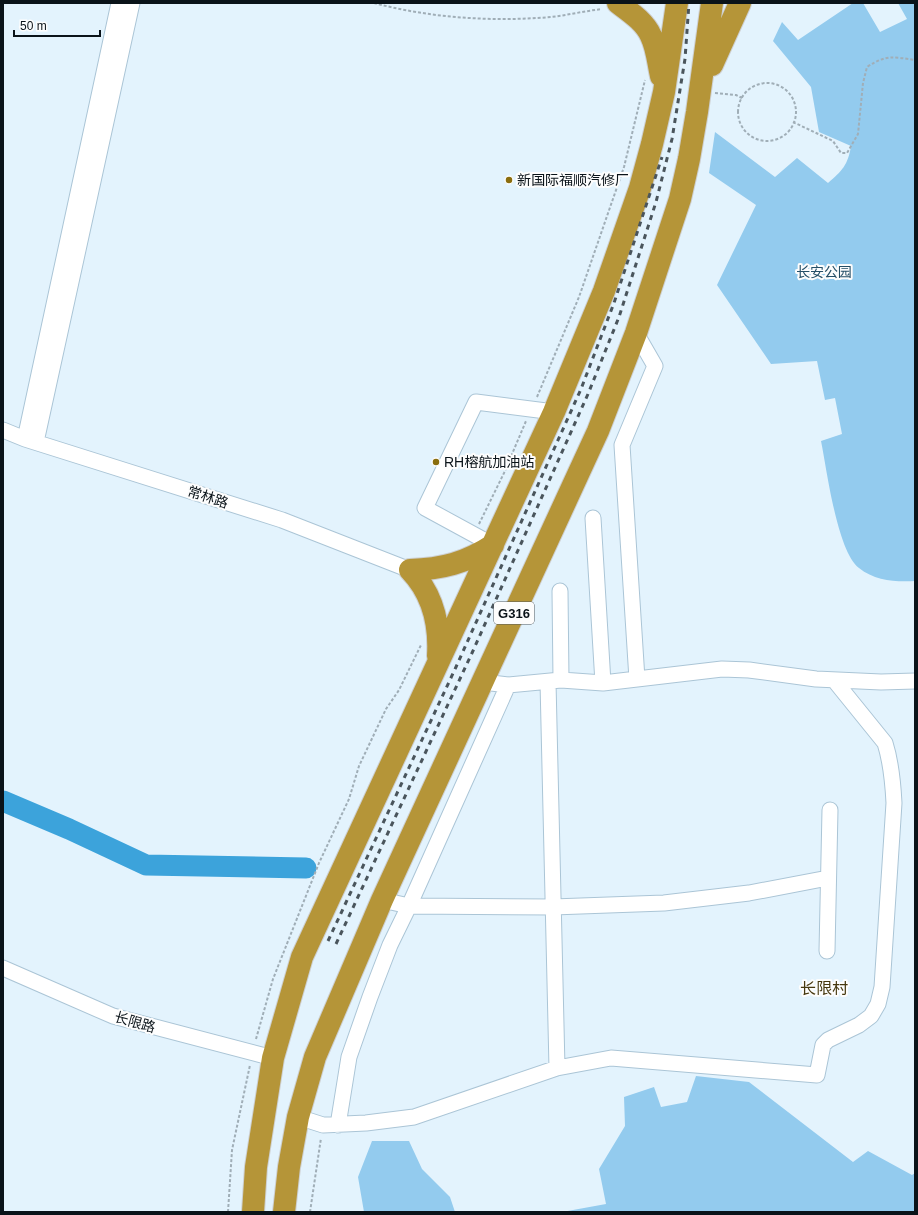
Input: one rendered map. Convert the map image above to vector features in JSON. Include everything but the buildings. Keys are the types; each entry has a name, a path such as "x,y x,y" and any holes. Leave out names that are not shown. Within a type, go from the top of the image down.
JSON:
{"highway":[{"path":"253,1212 256,1167 273,1058 302,957 554,412 584,342 638,195 652,144 664,92 677,3"},
{"name":"G316","path":"284,1212 289,1167 298,1117 315,1057 382,900 598,431 636,333 680,199 689,159 700,92 712,3"},
{"path":"700,92 740,3"},
{"path":"610,6 642,22 651,35 656,50 664,92"},
{"path":"410,570 433,569 449,566 478,555 493,545"},
{"path":"410,570 419,579 428,594 434,610 438,625 438,664"}],"street":[{"path":"31,440 119,3"},
{"path":"31,440 132,3"},
{"path":"636,333 655,366 622,445 637,679"},
{"path":"493,545 425,508 476,402 554,412"},
{"name":"常林路","path":"3,430 282,520 410,570"},
{"path":"593,518 603,683"},
{"path":"557,1068 553,907 554,681 560,591"},
{"path":"483,682 508,685 554,681 603,683 722,669 749,670 834,680 881,682 915,681"},
{"path":"298,1117 322,1125 338,1125 366,1124 414,1117 557,1068 610,1058 817,1075 823,1045 828,1040 859,1025 871,1016 878,1004 882,987 894,803 893,784 885,743 834,680"},
{"path":"338,1125 345,1076 354,1039 390,945 508,685"},
{"path":"827,951 830,810"},
{"path":"382,900 409,906 553,907 664,903 749,893 828,878"},
{"name":"长限路","path":"3,968 113,1016 273,1058"}],"path":[{"path":"374,3 412,11 482,19 551,16 610,6"},
{"path":"793,122 833,141 841,153 847,153 858,134 863,83 867,67 877,61 893,56 915,60"},
{"path":"474,534 504,473 579,297 624,167 645,76"},
{"path":"762,84 771,84 780,87 788,93 793,100 795,110 791,128 785,135 776,140 758,140 749,135 739,120 738,110 742,98 753,87 762,84"},
{"path":"700,92 736,95 742,98"},
{"path":"310,1212 322,1125"}],"green space":[{"name":"长安公园","path":"853,3 863,3 880,32 907,19 898,3 915,3 915,581 886,580 872,576 859,568 851,559 839,528 834,509 821,441 842,434 835,398 825,400 817,361 771,364 717,285 756,205 709,173 715,132 775,177 797,158 828,183 837,175 846,163 851,146 819,132 811,87 773,41 782,22 798,40"},
{"path":"696,1076 749,1082 853,1162 868,1151 912,1175 915,1173 915,1212 562,1212 606,1204 599,1169 625,1126 624,1097 654,1087 661,1107 687,1102"},
{"path":"372,1141 409,1141 422,1169 450,1197 455,1212 364,1212 358,1177"}],"waterway":[{"path":"3,801 69,829 146,865 306,868"}],"railway":[{"path":"336,944 472,653 588,394 619,317 656,202 672,139 685,59 689,3"},
{"path":"328,941 456,667 581,389 614,303 662,157"}],"place":[{"name":"新国际福顺汽修厂","path":"509,180"},
{"name":"RH榕航加油站","path":"436,462"}],"district":[{"name":"长限村","path":"824,988"}]}
